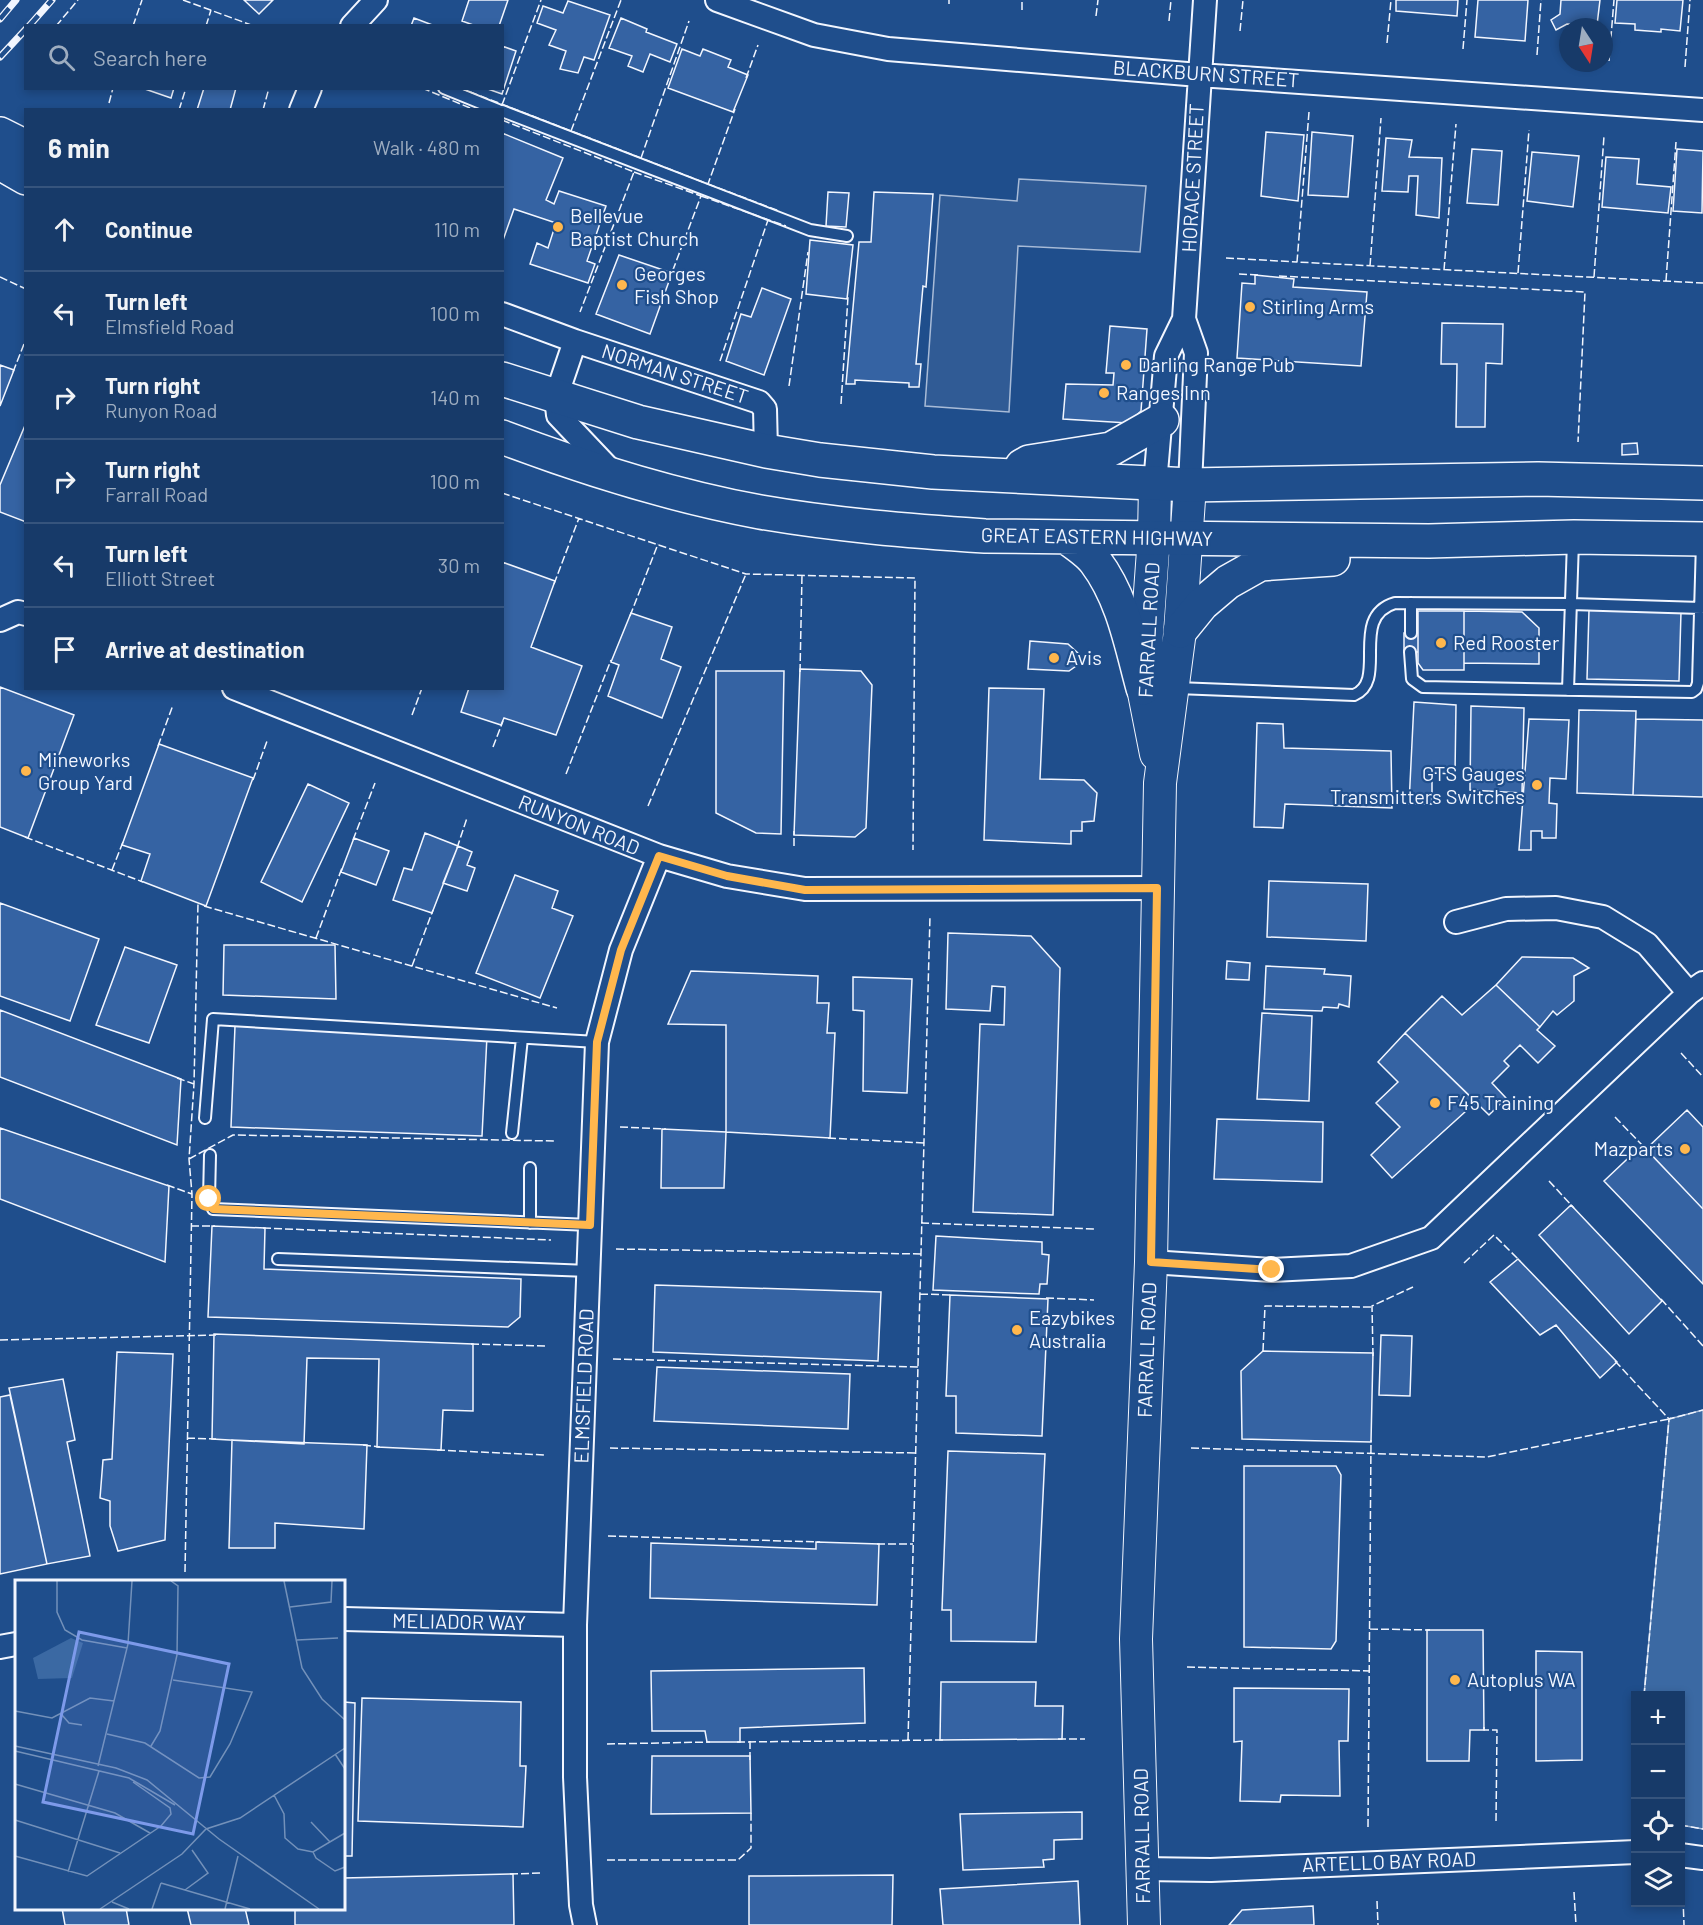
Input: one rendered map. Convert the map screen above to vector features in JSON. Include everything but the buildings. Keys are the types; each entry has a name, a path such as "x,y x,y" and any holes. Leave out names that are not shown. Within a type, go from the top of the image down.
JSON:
{"highway":[{"path":"9,146 24,174"},
{"path":"504,380 638,422 766,451 820,460 933,472 1190,485 1538,479 1703,483"},
{"path":"1005,477 1029,462 1111,449 1162,420"},
{"name":"GREAT EASTERN HIGHWAY","path":"504,438 616,476 758,512 856,526 986,536 1428,541 1574,537 1702,539"},
{"path":"1066,537 1094,559 1112,588 1157,688"},
{"path":"1180,631 1202,604 1228,582 1260,564 1351,557 1428,541"}],"main road":[{"name":"FARRALL ROAD","path":"1144,1925 1136,1639 1151,1262 1160,776 1154,537 1155,484"},
{"name":"FARRALL ROAD","path":"1157,688 1180,631 1190,485"}],"street":[{"path":"354,24 376,0"},
{"name":"BLACKBURN STREET","path":"717,0 814,35 888,49 1199,75 1703,110"},
{"name":"HORACE STREET","path":"1155,484 1166,356 1184,319 1205,0"},
{"path":"302,108 309,90"},
{"name":"NORMAN STREET","path":"504,315 575,341 759,402 765,409 766,451"},
{"name":"HORACE STREET","path":"1184,319 1196,353 1190,485"},
{"name":"NORMAN STREET","path":"556,397 575,341"},
{"path":"556,397 558,415 616,476"},
{"path":"0,620 18,612 24,614"},
{"name":"RUNYON ROAD","path":"239,690 659,856 727,876 805,890 1157,888"},
{"name":"ELMSFIELD ROAD","path":"585,1925 575,1777 575,1625 597,1042 621,950 659,856"},
{"path":"1151,1262 1272,1270 1351,1266 1431,1238 1696,988 1647,944 1603,917 1556,908 1506,909 1456,922"},
{"name":"MELIADOR WAY","path":"345,1619 575,1625"},
{"path":"0,1647 15,1644"},
{"name":"ARTELLO BAY ROAD","path":"1143,1869 1211,1870 1631,1852"},
{"path":"1685,1856 1703,1858"}],"lane":[{"path":"449,90 493,108"},
{"path":"504,112 810,230 847,236"},
{"path":"1568,690 1574,537"},
{"path":"1410,652 1412,679 1424,687 1688,693 1696,689 1698,683 1702,539"},
{"path":"1411,603 1411,633"},
{"path":"1157,688 1354,695 1361,693 1367,685 1371,635 1376,618 1390,605 1411,603 1571,604 1701,608"},
{"path":"205,1118 213,1019 597,1042"},
{"path":"512,1133 522,1038"},
{"path":"210,1155 209,1199 213,1209 590,1225"},
{"path":"530,1168 530,1222"},
{"path":"278,1259 589,1271"}],"shaded area":[{"path":"1019,179 1146,186 1140,252 1018,246 1009,412 925,406 940,195 1017,201"},
{"path":"1703,1410 1703,1829 1685,1826 1685,1691 1644,1691 1669,1419"}],"railway":[{"path":"0,19 16,0"},
{"path":"31,24 52,0"},
{"path":"0,57 24,31"}],"fence":[{"path":"58,24 78,0"},
{"path":"134,24 142,0"},
{"path":"183,0 249,24"},
{"path":"502,105 541,0"},
{"path":"571,131 621,0"},
{"path":"1022,0 1022,10"},
{"path":"1096,16 1098,0"},
{"path":"1169,21 1171,0"},
{"path":"1240,31 1243,0"},
{"path":"1387,43 1391,0"},
{"path":"1463,49 1467,0"},
{"path":"1537,55 1541,0"},
{"path":"1613,18 1614,0"},
{"path":"1685,67 1690,0"},
{"path":"207,24 211,10"},
{"path":"641,158 689,21"},
{"path":"746,78 758,45"},
{"path":"109,103 112,90"},
{"path":"180,108 185,90"},
{"path":"264,108 268,90"},
{"path":"427,90 470,108"},
{"path":"465,90 708,184 735,109"},
{"path":"1309,112 1297,262 1703,283"},
{"path":"1370,266 1381,118"},
{"path":"504,121 634,172 580,312"},
{"path":"1444,270 1456,124"},
{"path":"1518,273 1529,130"},
{"path":"1594,277 1604,136"},
{"path":"1666,281 1676,142"},
{"path":"634,172 701,196 671,275"},
{"path":"708,184 779,211"},
{"path":"701,196 786,226"},
{"path":"720,361 768,220"},
{"path":"789,386 808,252"},
{"path":"1226,258 1297,262"},
{"path":"1239,274 1258,275"},
{"path":"1279,276 1585,292 1578,442"},
{"path":"0,277 24,288"},
{"path":"841,404 848,297"},
{"path":"13,372 24,344"},
{"path":"504,494 746,574 915,578 913,850"},
{"path":"554,584 579,518"},
{"path":"630,616 658,544"},
{"path":"648,806 746,574"},
{"path":"800,672 802,575"},
{"path":"566,774 611,660"},
{"path":"412,715 421,690"},
{"path":"158,746 173,705"},
{"path":"493,747 503,721"},
{"path":"253,780 267,741"},
{"path":"353,840 375,783"},
{"path":"457,848 467,818"},
{"path":"794,831 794,846"},
{"path":"25,837 143,882"},
{"path":"112,870 123,842"},
{"path":"316,938 342,868"},
{"path":"185,1572 192,1194 189,1159 194,1084 198,903"},
{"path":"204,906 557,1008"},
{"path":"412,966 433,910"},
{"path":"908,1740 930,916"},
{"path":"1681,1053 1703,1077"},
{"path":"177,1078 194,1084"},
{"path":"1615,1117 1642,1145"},
{"path":"620,1127 666,1129"},
{"path":"189,1159 233,1135 554,1141"},
{"path":"828,1138 924,1143"},
{"path":"1549,1181 1574,1208"},
{"path":"167,1185 192,1194"},
{"path":"921,1223 1095,1229"},
{"path":"191,1226 215,1226"},
{"path":"263,1228 551,1240"},
{"path":"1464,1263 1494,1235 1520,1261"},
{"path":"616,1249 921,1254"},
{"path":"1373,1356 1372,1306 1413,1287"},
{"path":"920,1294 953,1295"},
{"path":"1046,1298 1094,1300"},
{"path":"1661,1299 1703,1346"},
{"path":"1263,1351 1265,1306 1372,1307"},
{"path":"0,1340 216,1335"},
{"path":"471,1344 548,1346"},
{"path":"613,1359 918,1367"},
{"path":"1615,1361 1669,1419 1703,1410"},
{"path":"1644,1691 1669,1419 1671,1418"},
{"path":"1191,1448 1487,1457 1669,1419"},
{"path":"187,1438 216,1439"},
{"path":"1368,1827 1371,1440"},
{"path":"363,1445 380,1447"},
{"path":"610,1448 915,1453"},
{"path":"437,1450 545,1455"},
{"path":"608,1536 820,1542"},
{"path":"877,1544 913,1544"},
{"path":"1370,1629 1430,1630"},
{"path":"1187,1667 1370,1671"},
{"path":"1484,1727 1484,1730 1497,1730 1496,1822"},
{"path":"1058,1739 1085,1739"},
{"path":"737,1742 944,1740"},
{"path":"750,1741 750,1760"},
{"path":"607,1744 710,1742"},
{"path":"607,1860 738,1860 751,1848 751,1811"},
{"path":"1685,1826 1703,1829"},
{"path":"510,1874 542,1873"},
{"path":"1574,1892 1576,1925"},
{"path":"1377,1901 1378,1925"},
{"path":"1683,1907 1684,1925"}],"place":[{"name":"Bellevue Baptist Church","path":"558,227"},
{"name":"Georges Fish Shop","path":"622,285"},
{"name":"Stirling Arms","path":"1250,307"},
{"name":"Darling Range Pub","path":"1126,365"},
{"name":"Ranges Inn","path":"1104,393"},
{"name":"Red Rooster","path":"1441,643"},
{"name":"Avis","path":"1054,658"},
{"name":"Mineworks Group Yard","path":"26,771"},
{"name":"GTS Gauges Transmitters Switches","path":"1537,785"},
{"name":"F45 Training","path":"1435,1103"},
{"name":"Mazparts","path":"1685,1149"},
{"name":"Eazybikes Australia","path":"1017,1330"},
{"name":"Autoplus WA","path":"1455,1680"}],"route":[{"path":"209,1199 213,1209 590,1225 597,1042 621,950 659,856 727,876 805,890 1157,888 1151,1262 1272,1270"}]}
